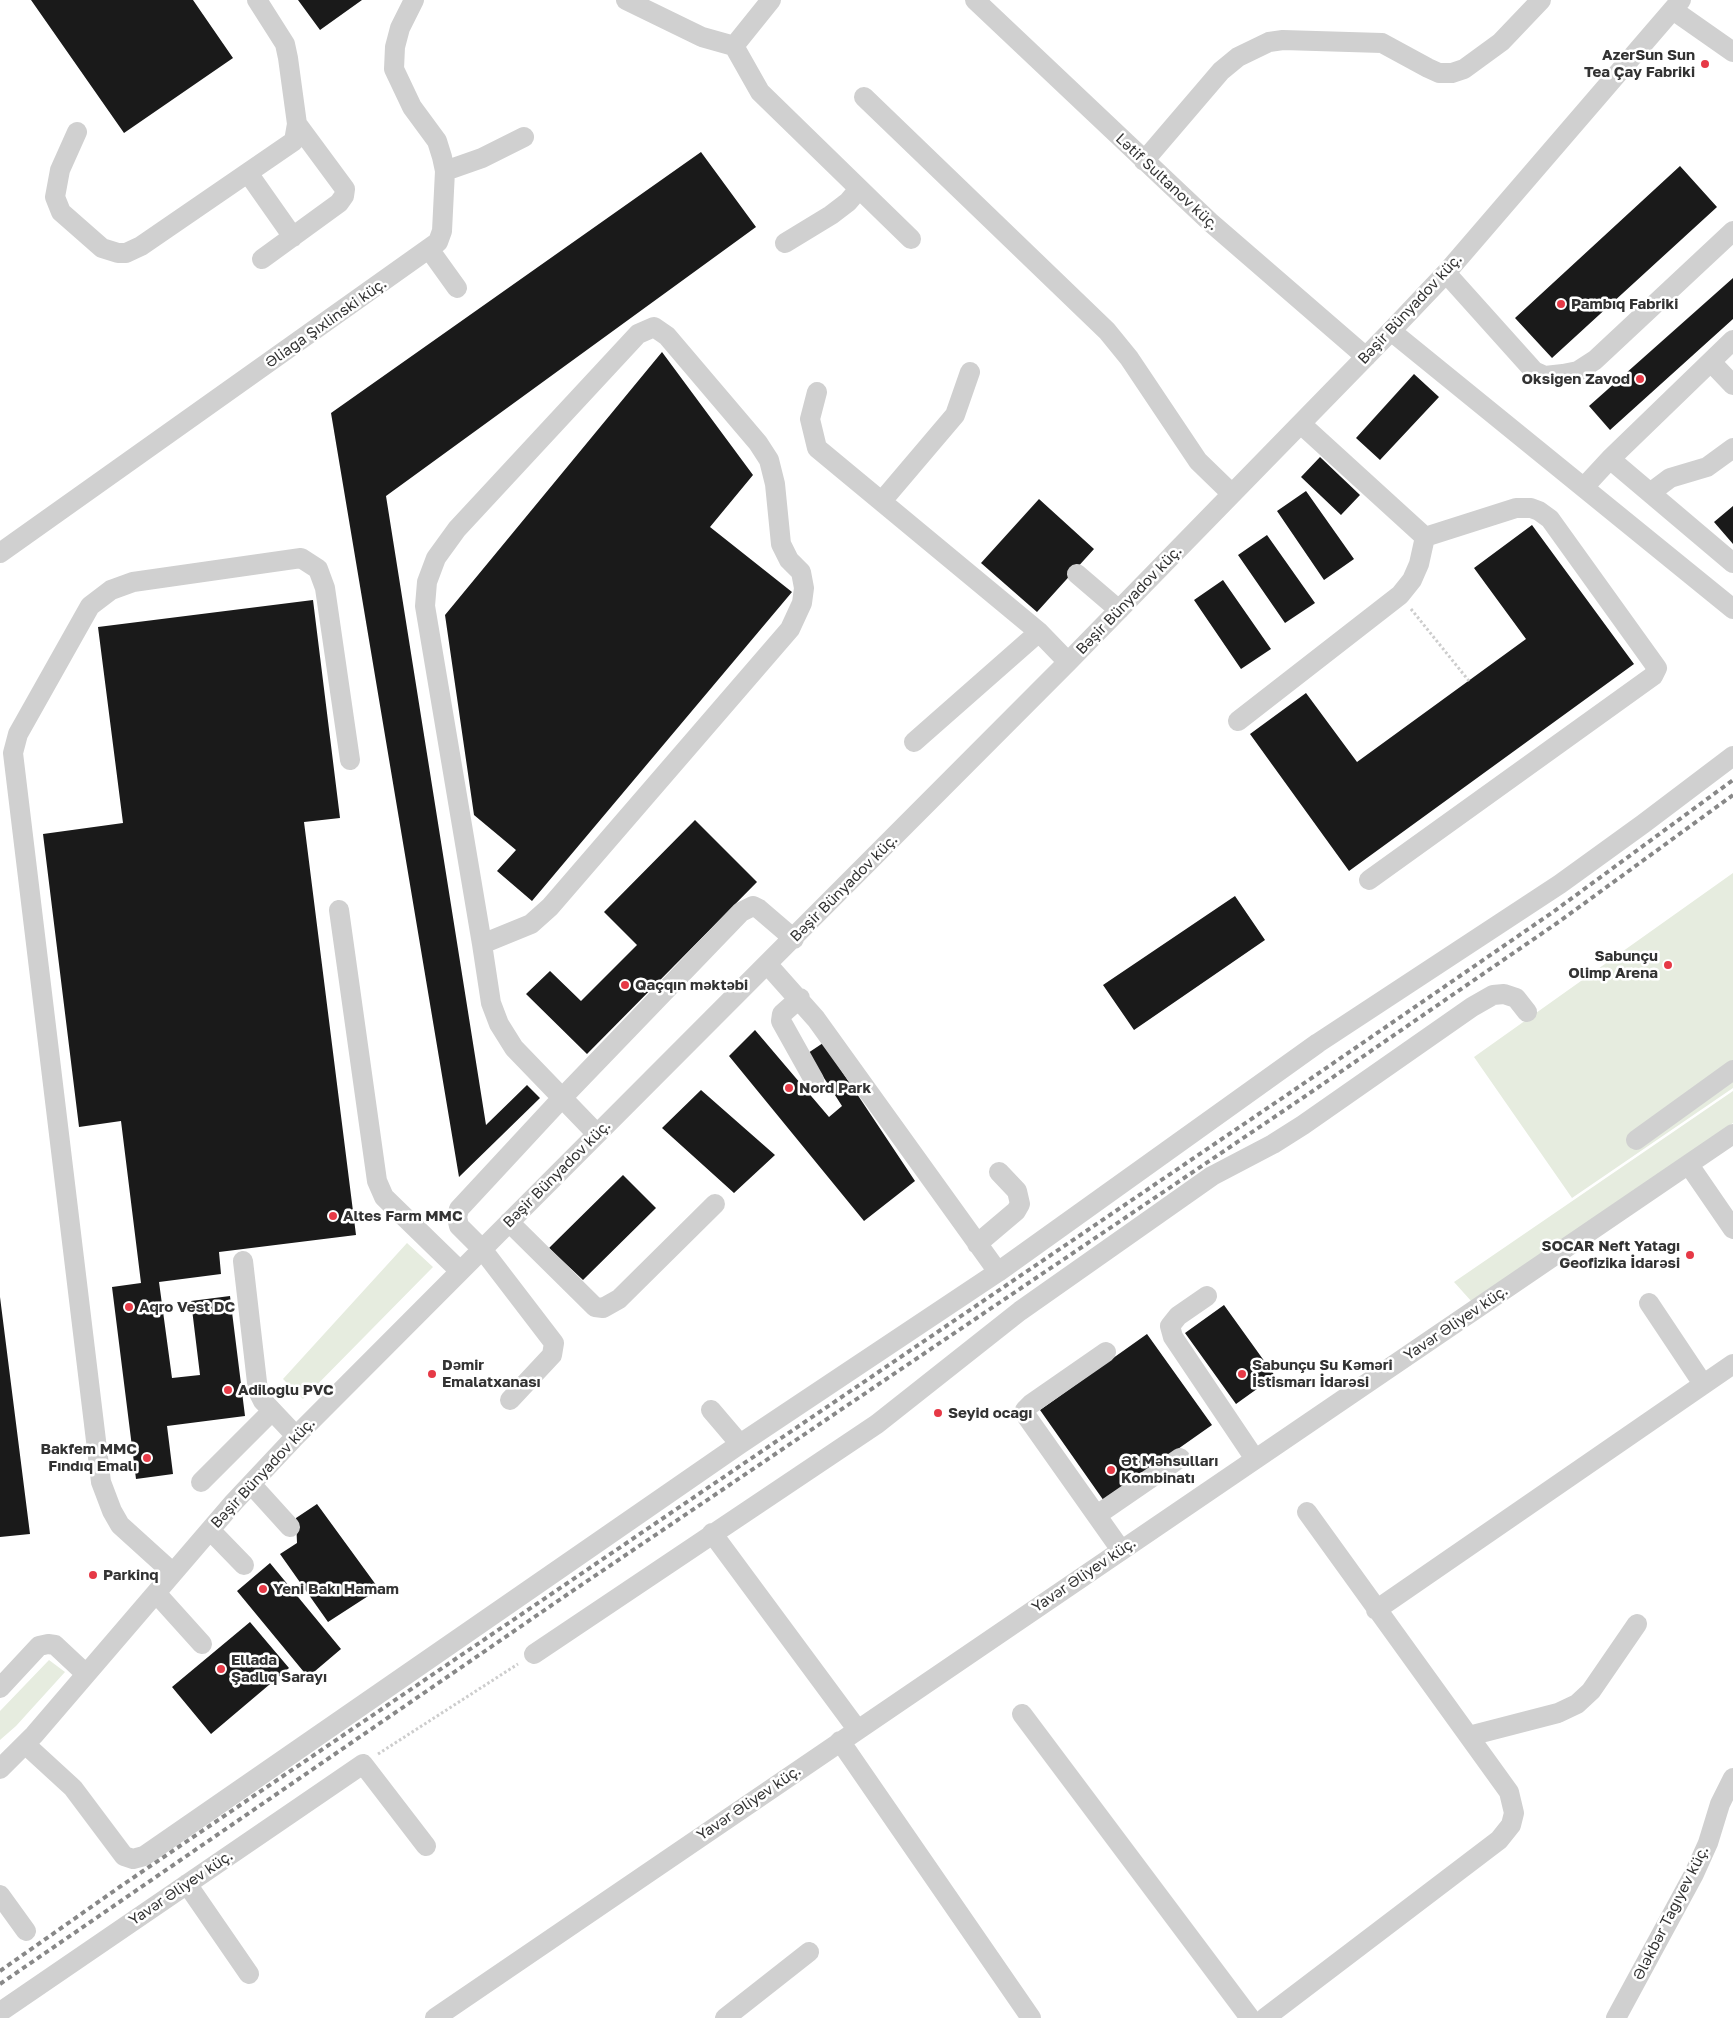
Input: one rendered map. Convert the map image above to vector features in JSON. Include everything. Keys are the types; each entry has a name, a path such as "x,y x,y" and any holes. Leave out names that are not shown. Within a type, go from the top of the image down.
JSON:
{"street":[{"path":"77,132 60,170 55,197 61,212 102,248 118,253 126,253 141,246 294,141 297,124 285,44 257,0"},
{"name":"Əliağa Şıxlinski küç.","path":"0,553 438,242 442,231 445,171 437,140 412,107 394,69 395,47 400,28 414,0"},
{"path":"626,0 702,37 734,46 767,100 912,239"},
{"path":"734,46 771,0"},
{"path":"1144,161 1221,71 1238,57 1269,42 1283,40 1382,43 1428,68 1439,72 1452,72 1464,69 1501,42 1541,0"},
{"name":"Lətif Sultanov küç.","path":"982,2 1144,161 1225,235 1366,357"},
{"path":"1677,5 1733,52"},
{"name":"Bəşir Bünyadov küç.","path":"0,1769 25,1744 210,1530 296,1436 508,1222 794,939 1068,662 1446,273 1677,5"},
{"path":"864,97 1107,331 1129,358 1198,461 1232,494"},
{"path":"262,259 339,203 344,196 345,189 297,124"},
{"path":"445,171 482,158 524,136"},
{"path":"248,172 293,237"},
{"path":"786,243 848,202 859,189"},
{"path":"1446,273 1534,371 1545,376 1563,374 1578,371 1595,360 1733,231"},
{"path":"430,249 457,288"},
{"path":"482,944 531,924 550,907 790,629 802,603 804,588 801,572 789,560 781,544 775,484 769,460 758,442 667,336 654,327 638,334 457,529 436,558 427,582 425,606 491,1003 499,1024 514,1048 597,1134"},
{"path":"1390,331 1585,486 1733,608"},
{"path":"1585,486 1610,459 1733,340"},
{"path":"1711,362 1733,385"},
{"path":"882,501 955,415 970,372"},
{"path":"817,392 810,419 817,448 1040,632 1068,662"},
{"path":"1301,424 1425,537"},
{"path":"1650,493 1670,478 1707,467 1733,448"},
{"path":"1610,459 1733,563"},
{"path":"1369,880 1653,676 1657,668 1550,519 1539,511 1530,508 1516,508 1425,537"},
{"path":"1238,721 1400,595 1412,580 1419,564 1425,537"},
{"path":"173,1573 120,1525 112,1511 101,1482 13,753 18,734 90,606 111,590 133,582 301,558 318,569 325,588 350,760"},
{"path":"1077,574 1119,610"},
{"path":"914,742 1040,632"},
{"path":"25,1744 73,1788 124,1856 133,1859 144,1856 740,1444 998,1272 1318,1043 1602,854 1733,756"},
{"path":"510,1400 552,1355 554,1343 482,1250 459,1226 457,1217 460,1209 562,1098 748,908 759,909 794,939"},
{"path":"339,910 377,1181 384,1197 460,1271"},
{"path":"768,965 800,998 998,1272"},
{"path":"534,1654 876,1424 1020,1311 1212,1176 1303,1125 1472,1006 1493,995 1504,994 1516,998 1527,1012"},
{"path":"800,998 782,1014 781,1020 814,1080"},
{"path":"1636,1140 1733,1070"},
{"name":"Yavər Əliyev küç.","path":"435,2018 1733,1134"},
{"path":"1688,1165 1733,1230"},
{"path":"978,1244 1016,1211 1020,1204 1016,1191 999,1172"},
{"path":"508,1222 595,1307 604,1308 619,1299 715,1204"},
{"path":"243,1261 255,1380 258,1391 272,1411 296,1436"},
{"path":"1207,1296 1178,1316 1170,1326 1173,1337 1255,1459"},
{"path":"1649,1303 1704,1384"},
{"path":"1106,1352 1031,1404 1026,1410 1027,1417 1121,1550"},
{"path":"1376,1610 1733,1364"},
{"path":"711,1410 740,1444"},
{"path":"201,1482 272,1411"},
{"path":"1096,1515 1180,1458"},
{"path":"251,1484 290,1527"},
{"path":"1265,2018 1499,1840 1511,1825 1514,1813 1509,1792 1307,1512"},
{"path":"210,1530 244,1565"},
{"path":"712,1533 857,1729"},
{"path":"156,1593 202,1644"},
{"path":"1469,1736 1558,1713 1578,1704 1591,1691 1637,1624"},
{"path":"0,1688 39,1646 48,1644 55,1645 86,1674"},
{"path":"1022,1714 1250,2018"},
{"path":"840,1741 1031,2018"},
{"path":"363,1764 426,1846"},
{"name":"Yavər Əliyev küç.","path":"0,2012 363,1764"},
{"name":"Ələkbər Tağıyev küç.","path":"1616,2018 1694,1874 1708,1844 1720,1804 1733,1778"},
{"path":"187,1884 249,1974"},
{"path":"0,1895 26,1931"},
{"path":"725,2018 809,1952"}],"path":[{"path":"1400,595 1469,681"},
{"path":"363,1764 534,1654"}],"shaded area":[{"name":"Sabunçu Olimp Arena","path":"1733,873 1733,1088 1572,1198 1474,1057"},
{"path":"1733,1091 1733,1123 1472,1302 1454,1282"},
{"path":"407,1243 433,1267 303,1399 283,1379"},
{"path":"49,1660 65,1672 16,1726 0,1740 0,1711"}],"building":[{"path":"31,0 193,0 233,58 124,133"},
{"path":"298,0 362,0 320,30"},
{"path":"701,152 756,227 386,496 486,1125 527,1085 540,1098 459,1177 331,413"},
{"path":"1680,166 1717,207 1552,358 1515,318"},
{"path":"1733,278 1733,319 1610,430 1589,406"},
{"path":"662,352 753,475 710,527 792,592 532,901 497,871 516,850 474,815 445,615"},
{"path":"1414,374 1439,397 1380,460 1356,438"},
{"path":"1320,457 1360,495 1341,515 1301,477"},
{"path":"1306,491 1354,559 1324,580 1277,511"},
{"path":"1039,499 1094,549 1037,612 981,563"},
{"path":"1733,506 1733,544 1714,522"},
{"path":"1532,525 1634,664 1349,871 1250,734 1306,693 1357,762 1526,639 1474,568"},
{"path":"1267,535 1315,603 1285,623 1238,555"},
{"path":"1223,580 1271,649 1241,669 1194,600"},
{"path":"313,600 340,818 304,822 356,1235 219,1252 221,1274 159,1282 172,1378 200,1375 191,1301 230,1296 245,1416 167,1426 173,1474 136,1479 112,1287 141,1283 121,1121 79,1127 43,834 123,823 98,627"},
{"path":"695,820 757,882 587,1054 526,994 550,971 581,1001 637,945 604,912"},
{"path":"1235,896 1265,940 1134,1030 1103,985"},
{"path":"755,1030 829,1117 842,1106 808,1053 823,1043 915,1181 864,1221 729,1056"},
{"path":"701,1090 775,1155 734,1193 662,1128"},
{"path":"623,1175 656,1208 583,1280 549,1248"},
{"path":"0,1297 30,1534 0,1537"},
{"path":"1224,1305 1275,1376 1236,1404 1185,1333"},
{"path":"1147,1334 1212,1425 1104,1501 1040,1410"},
{"path":"317,1504 379,1589 328,1622 280,1554 297,1543 296,1518"},
{"path":"270,1563 341,1649 308,1677 237,1591"},
{"path":"250,1622 289,1668 211,1734 172,1687"}],"railway":[{"path":"0,1971 121,1886 1300,1086 1553,912 1733,780"},
{"path":"0,1984 568,1594 1304,1097 1560,921 1733,795"}],"place":[{"name":"AzerSun Sun Tea Çay Fabriki","path":"1705,64"},
{"name":"Pambıq Fabriki","path":"1561,304"},
{"name":"Oksigen Zavod","path":"1640,379"},
{"name":"Sabunçu Olimp Arena","path":"1668,965"},
{"name":"Qaçqın məktəbi","path":"625,985"},
{"name":"Nord Park","path":"789,1088"},
{"name":"Altes Farm MMC","path":"333,1216"},
{"name":"SOCAR Neft Yatağı Geofizika İdarəsi","path":"1690,1255"},
{"name":"Aqro Vest DC","path":"129,1307"},
{"name":"Dəmir Emalatxanası","path":"432,1374"},
{"name":"Sabunçu Su Kəməri İstismarı İdarəsi","path":"1242,1374"},
{"name":"Adiloğlu PVC","path":"228,1390"},
{"name":"Seyid ocağı","path":"938,1413"},
{"name":"Bakfem MMC Fındıq Emalı","path":"147,1458"},
{"name":"Ət Məhsulları Kombinatı","path":"1111,1470"},
{"name":"Parkinq","path":"93,1575"},
{"name":"Yeni Bakı Hamam","path":"263,1589"},
{"name":"Ellada Şadlıq Sarayı","path":"221,1669"}]}
